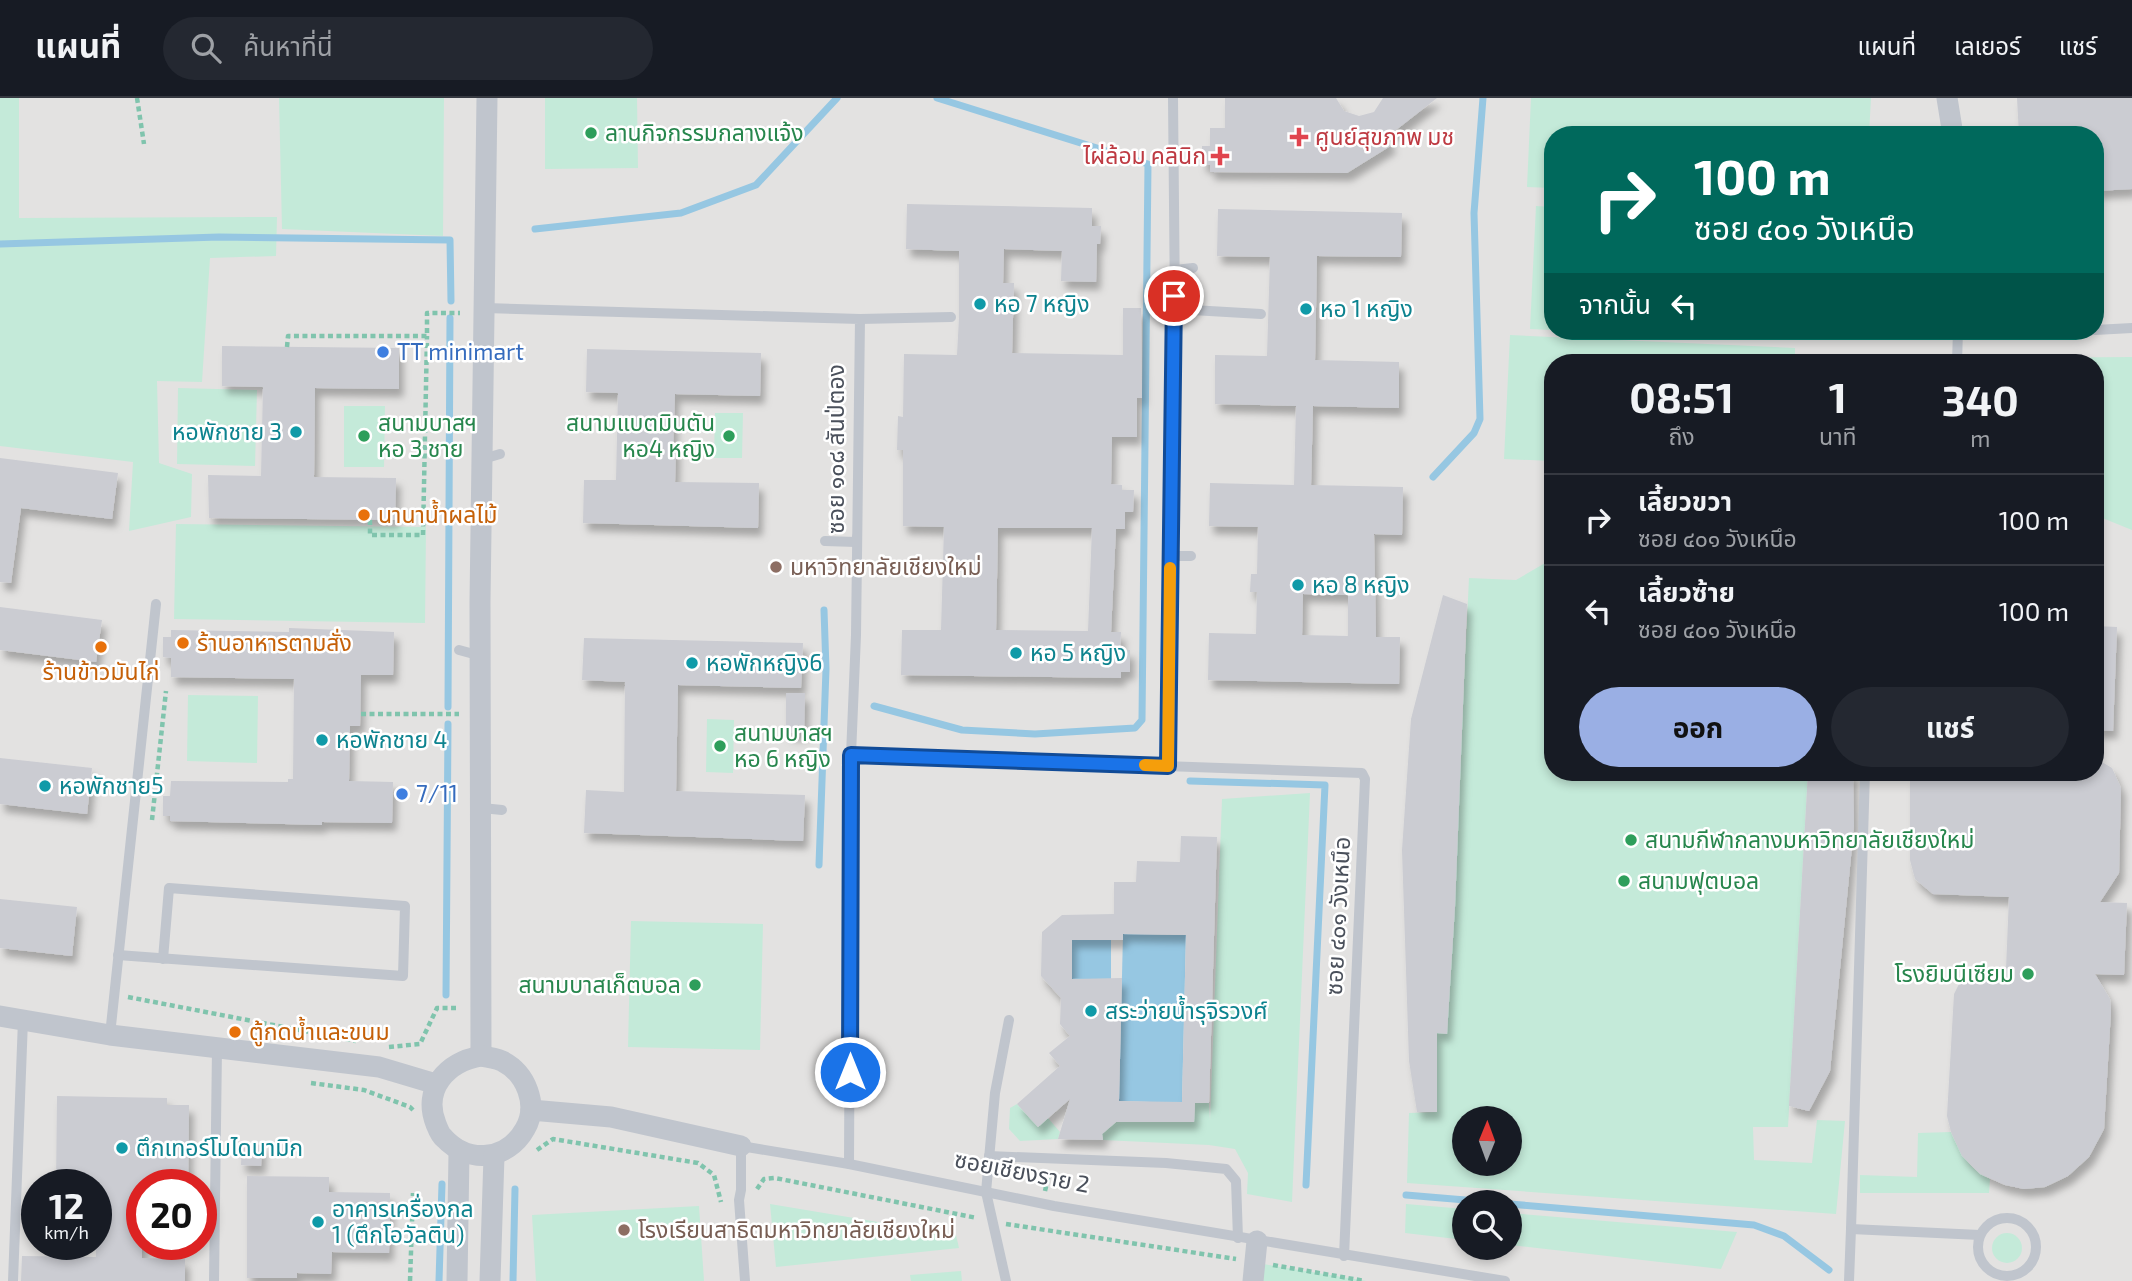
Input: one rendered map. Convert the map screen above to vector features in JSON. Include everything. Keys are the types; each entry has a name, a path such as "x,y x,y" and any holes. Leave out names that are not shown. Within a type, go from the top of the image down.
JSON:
{"street":[{"path":"485,309 487,98"},
{"path":"481,656 488,457"},
{"path":"481,1056 492,809"},
{"path":"0,1016 110,1035 379,1067 436,1084"},
{"path":"481,1056 500,1060 524,1080 530,1094 531,1110 526,1128 514,1143 494,1156 459,1152 442,1137 431,1111 436,1084 444,1072 456,1063 481,1056"},
{"name":"ซอยเชียงราย 2","path":"531,1110 611,1117 741,1146"},
{"path":"457,1281 459,1152"},
{"path":"490,1281 494,1156"}],"lane":[{"path":"487,98 485,309 488,457"},
{"path":"1171,542 1175,309 1174,98"},
{"path":"1947,98 1952,126"},
{"path":"1175,270 1193,268"},
{"path":"1168,766 1175,270"},
{"path":"485,309 860,319 951,317"},
{"path":"1175,309 1261,314"},
{"path":"849,1164 851,755 860,319"},
{"path":"825,541 856,542"},
{"path":"1171,556 1191,556"},
{"path":"110,1035 156,604"},
{"path":"459,650 481,656 492,809"},
{"name":"ซอย ๔๐๑ วังเหนึอ","path":"851,755 1362,773 1365,779 1344,1256"},
{"path":"1849,1281 1865,781"},
{"path":"118,955 163,959 403,976 405,906 169,888 163,959"},
{"path":"13,1281 23,1020"},
{"path":"1006,1281 986,1192 995,1093 1009,1020"},
{"path":"214,1281 217,1048"},
{"path":"741,1146 739,1200 745,1281"},
{"name":"ซอยเชียงราย 2","path":"741,1146 849,1164 986,1192 1251,1255 1344,1256 1505,1281"},
{"path":"989,1156 1166,1163 1226,1169 1236,1181 1251,1255"},
{"path":"2003,1218 2018,1220 2030,1229 2036,1243 2034,1258 2025,1270 2010,1276 1995,1273 1983,1264 1978,1250 1980,1235 1989,1223 2003,1218"},
{"path":"1851,1229 1980,1235"}],"path":[{"path":"137,98 144,144"},
{"path":"370,520 370,535 423,535 427,313 460,313"},
{"path":"287,347 288,336 427,336"},
{"path":"361,714 459,714"},
{"path":"114,995 365,1042"},
{"path":"378,1045 391,1047 419,1044 436,1008 456,1008"},
{"path":"311,1083 365,1090 410,1107 418,1119"},
{"path":"553,1139 698,1163 714,1175 722,1209"},
{"path":"756,1192 764,1179 775,1178 1037,1230 1251,1255 1365,1281"},
{"path":"410,1281 413,1193"}],"shaded area":[{"name":"มหาวิทยาลัยเชียงใหม่","path":"0,98 2132,98 2132,1281 0,1281"}],"green space":[{"path":"0,98 19,98 19,218 277,217 276,256 210,258 202,382 157,381 159,463 192,474 191,517 129,531 133,462 0,446"},
{"path":"279,98 444,98 443,236 282,229"},
{"name":"ลานกิจกรรมกลางแจ้ง","path":"545,98 637,98 638,168 545,169"},
{"path":"1531,98 1871,98 1869,126 1544,126 1544,188 1527,187"},
{"path":"1536,206 1544,206 1544,330 1530,329"},
{"path":"1510,335 1544,337 1544,340 1620,340 1795,348 1795,354 1544,354 1544,461 1504,459"},
{"path":"2104,357 2132,357 2132,530 2104,519"},
{"path":"178,388 257,390 255,466 177,464"},
{"name":"สนามบาสฯ หอ 3 ชาย","path":"344,406 385,406 384,467 344,467"},
{"name":"สนามแบตมินตัน หอ4 หญิง","path":"715,413 743,413 742,458 714,458"},
{"path":"176,524 426,527 425,623 174,619"},
{"name":"สนามกีฬากลางมหาวิทยาลัยเชียงใหม่","path":"1544,564 1544,781 1807,781 1788,1127 1753,1127 1754,1160 1812,1163 1817,1120 1845,1121 1836,1214 1407,1183 1409,1113 1437,1112 1437,1033 1447,1033 1469,578 1516,580"},
{"path":"188,695 258,696 257,763 187,761"},
{"name":"สนามบาสฯ หอ 6 หญิง","path":"707,719 734,720 733,773 706,772"},
{"path":"1310,793 1292,1202 1247,1194 1248,1173 1235,1149 1209,1145 1103,1140 1102,1134 1116,1122 1194,1122 1195,1103 1209,1103 1210,1121 1222,799"},
{"name":"สนามบาสเก็ตบอล","path":"631,921 763,924 760,1050 628,1047"},
{"path":"1017,1104 1038,1127 1048,1118 1060,1132 1058,1139 1020,1141 1009,1129 1010,1108"},
{"path":"1951,1132 1966,1159 1990,1179 1989,1193 1860,1193 1860,1175 1917,1177 1918,1133"},
{"path":"770,1204 956,1235 959,1248 776,1267"},
{"path":"1406,1204 1452,1208 1452,1238 1405,1233"},
{"path":"699,1206 704,1281 536,1281 532,1215"},
{"path":"1522,1214 1737,1232 1721,1269 1522,1246"},
{"path":"2007,1233 2018,1237 2022,1248 2018,1259 2007,1263 1996,1259 1992,1248 1996,1237"},
{"path":"1263,1264 1367,1281 1262,1281"},
{"path":"961,1271 962,1281 911,1281 910,1275"}],"water":[{"path":"1123,934 1186,935 1182,1103 1119,1101"},
{"path":"1072,940 1111,940 1111,979 1072,979"}],"building":[{"name":"ศูนย์สุขภาพ มช","path":"1225,98 1336,98 1344,111 1359,116 1374,112 1383,98 1437,98 1387,137 1392,145 1347,173 1210,172 1210,165 1202,165 1202,146 1210,146 1210,128 1225,128"},
{"path":"2017,98 2132,98 2132,189 2104,191 2104,126 2019,126"},
{"path":"907,204 1092,208 1092,226 1101,226 1100,244 1097,244 1096,282 1061,281 1062,251 1004,249 1003,283 1014,283 1012,353 1123,355 1123,308 1141,308 1142,398 1137,398 1137,437 1112,437 1111,484 1122,485 1122,490 1134,490 1133,512 1125,512 1125,529 1116,529 1111,632 1121,632 1120,650 1130,650 1130,672 1121,672 1121,678 901,675 902,630 941,630 944,527 903,526 903,450 897,450 898,416 903,417 904,354 957,355 959,318 959,251 906,249","holes":["998,528 1092,528 1088,631 996,630"]},
{"path":"1218,209 1402,213 1401,257 1317,256 1315,360 1399,362 1399,408 1313,406 1311,485 1403,487 1402,535 1374,534 1376,637 1400,637 1399,684 1208,680 1209,633 1256,634 1257,592 1250,592 1251,574 1257,574 1258,527 1209,526 1210,483 1294,485 1296,406 1215,404 1215,355 1267,356 1270,257 1217,256","holes":["1303,594 1348,595 1348,636 1302,635"]},
{"name":"หอพักชาย 3","path":"222,346 399,348 399,389 315,388 314,477 396,478 395,520 209,518 208,475 261,476 263,387 222,386"},
{"path":"587,349 761,353 760,396 675,394 673,448 676,448 675,482 759,483 758,528 583,523 584,480 616,480 618,393 586,392"},
{"path":"0,458 118,473 112,519 21,508 11,583 0,582"},
{"path":"1443,595 1467,604 1455,907 1447,1034 1437,1033 1437,1112 1417,1112 1409,1061 1402,850 1411,719"},
{"path":"0,607 102,620 96,662 0,650"},
{"path":"2104,626 2117,627 2113,731 2104,730"},
{"name":"หอพักชาย 4","path":"289,628 394,632 393,675 361,675 360,726 350,726 349,781 393,782 392,823 322,822 322,825 170,821 170,816 163,816 163,796 170,796 171,781 288,782 288,779 293,779 294,679 171,677 171,658 163,657 163,637 171,637 171,630 289,632"},
{"path":"584,638 803,643 801,688 678,685 676,791 805,795 803,841 584,833 586,790 624,792 625,682 582,680"},
{"path":"786,693 805,693 804,733 786,733"},
{"name":"หอพักชาย5","path":"0,758 92,768 87,814 0,804"},
{"name":"โรงยิมนีเซียม","path":"2104,763 2112,768 2121,788 2119,873 2100,902 2127,903 2124,975 2095,974 2110,999 2111,1011 2104,1129 2089,1157 2068,1176 2045,1187 2024,1189 2005,1185 1980,1174 1962,1156 1947,1116 1954,994 1960,982 1971,972 1983,968 2006,969 2009,897 1933,894 1915,879 1910,860 1910,781 2104,781"},
{"path":"1807,781 1853,781 1854,826 1830,1071 1809,1111 1789,1106"},
{"name":"สระว่ายน้ำรุจิรวงศ์","path":"1181,836 1217,837 1209,1103 1195,1103 1194,1122 1116,1122 1102,1134 1103,1140 1058,1139 1070,1099 1038,1127 1017,1104 1060,1066 1049,1053 1070,1036 1060,1024 1061,998 1041,976 1042,932 1062,915 1114,914 1114,882 1136,882 1137,861 1180,862","holes":["1123,934 1186,935 1182,1102 1119,1101 1122,978 1072,979 1072,940 1123,940"]},
{"path":"0,899 77,907 72,956 0,948"},
{"name":"ตึกเทอร์โมไดนามิก","path":"57,1096 167,1098 167,1105 189,1105 188,1169 126,1169 126,1260 185,1260 185,1281 21,1281 22,1260 112,1260 112,1169 56,1169"},
{"path":"242,1143 262,1145 261,1166 241,1165"},
{"name":"อาคารเครื่องกล 1 (ตึกโอวัลติน)","path":"247,1176 329,1177 329,1192 390,1193 389,1253 332,1252 331,1274 297,1273 297,1278 247,1278"}],"waterway":[{"path":"535,229 681,213 756,185 837,98"},
{"path":"874,706 962,730 1035,734 1135,728 1142,720 1148,164 937,98"},
{"path":"1433,477 1474,433 1480,419 1474,213 1483,98"},
{"path":"0,244 219,237 450,240 451,301"},
{"path":"448,707 450,318"},
{"path":"819,865 826,669 824,610"},
{"path":"446,995 448,724"},
{"path":"1190,781 1325,785 1306,1185"},
{"path":"439,1281 442,1184"},
{"path":"513,1281 515,1189"},
{"path":"1406,1195 1452,1199"},
{"path":"1522,1205 1754,1225 1784,1236 1829,1270"}],"slow traffic":[{"path":"1145,765 1168,766 1170,568"}],"place":[{"name":"ลานกิจกรรมกลางแจ้ง","path":"591,133"},
{"name":"ศูนย์สุขภาพ มช","path":"1299,137"},
{"name":"ไผ่ล้อม คลินิก","path":"1220,156"},
{"name":"หอ 7 หญิง","path":"980,304"},
{"name":"หอ 1 หญิง","path":"1306,309"},
{"name":"TT minimart","path":"383,352"},
{"name":"หอพักชาย 3","path":"296,432"},
{"name":"สนามบาสฯ หอ 3 ชาย","path":"364,436"},
{"name":"สนามแบตมินตัน หอ4 หญิง","path":"729,436"},
{"name":"นานาน้ำผลไม้","path":"364,515"},
{"name":"มหาวิทยาลัยเชียงใหม่","path":"776,567"},
{"name":"หอ 8 หญิง","path":"1298,585"},
{"name":"ร้านอาหารตามสั่ง","path":"183,643"},
{"name":"ร้านข้าวมันไก่","path":"101,647"},
{"name":"หอ 5 หญิง","path":"1016,653"},
{"name":"หอพักหญิง6","path":"692,663"},
{"name":"หอพักชาย 4","path":"322,740"},
{"name":"สนามบาสฯ หอ 6 หญิง","path":"720,746"},
{"name":"หอพักชาย5","path":"45,786"},
{"name":"7/11","path":"402,794"},
{"name":"สนามกีฬากลางมหาวิทยาลัยเชียงใหม่","path":"1631,840"},
{"name":"สนามฟุตบอล","path":"1624,881"},
{"name":"โรงยิมนีเซียม","path":"2028,974"},
{"name":"สนามบาสเก็ตบอล","path":"695,985"},
{"name":"สระว่ายน้ำรุจิรวงศ์","path":"1091,1011"},
{"name":"ตู้กดน้ำและขนม","path":"235,1032"},
{"name":"ตึกเทอร์โมไดนามิก","path":"122,1148"},
{"name":"อาคารเครื่องกล 1 (ตึกโอวัลติน)","path":"318,1222"},
{"name":"โรงเรียนสาธิตมหาวิทยาลัยเชียงใหม่","path":"624,1230"}],"route":[{"path":"850,1072 851,755 1168,766 1174,296"}]}
